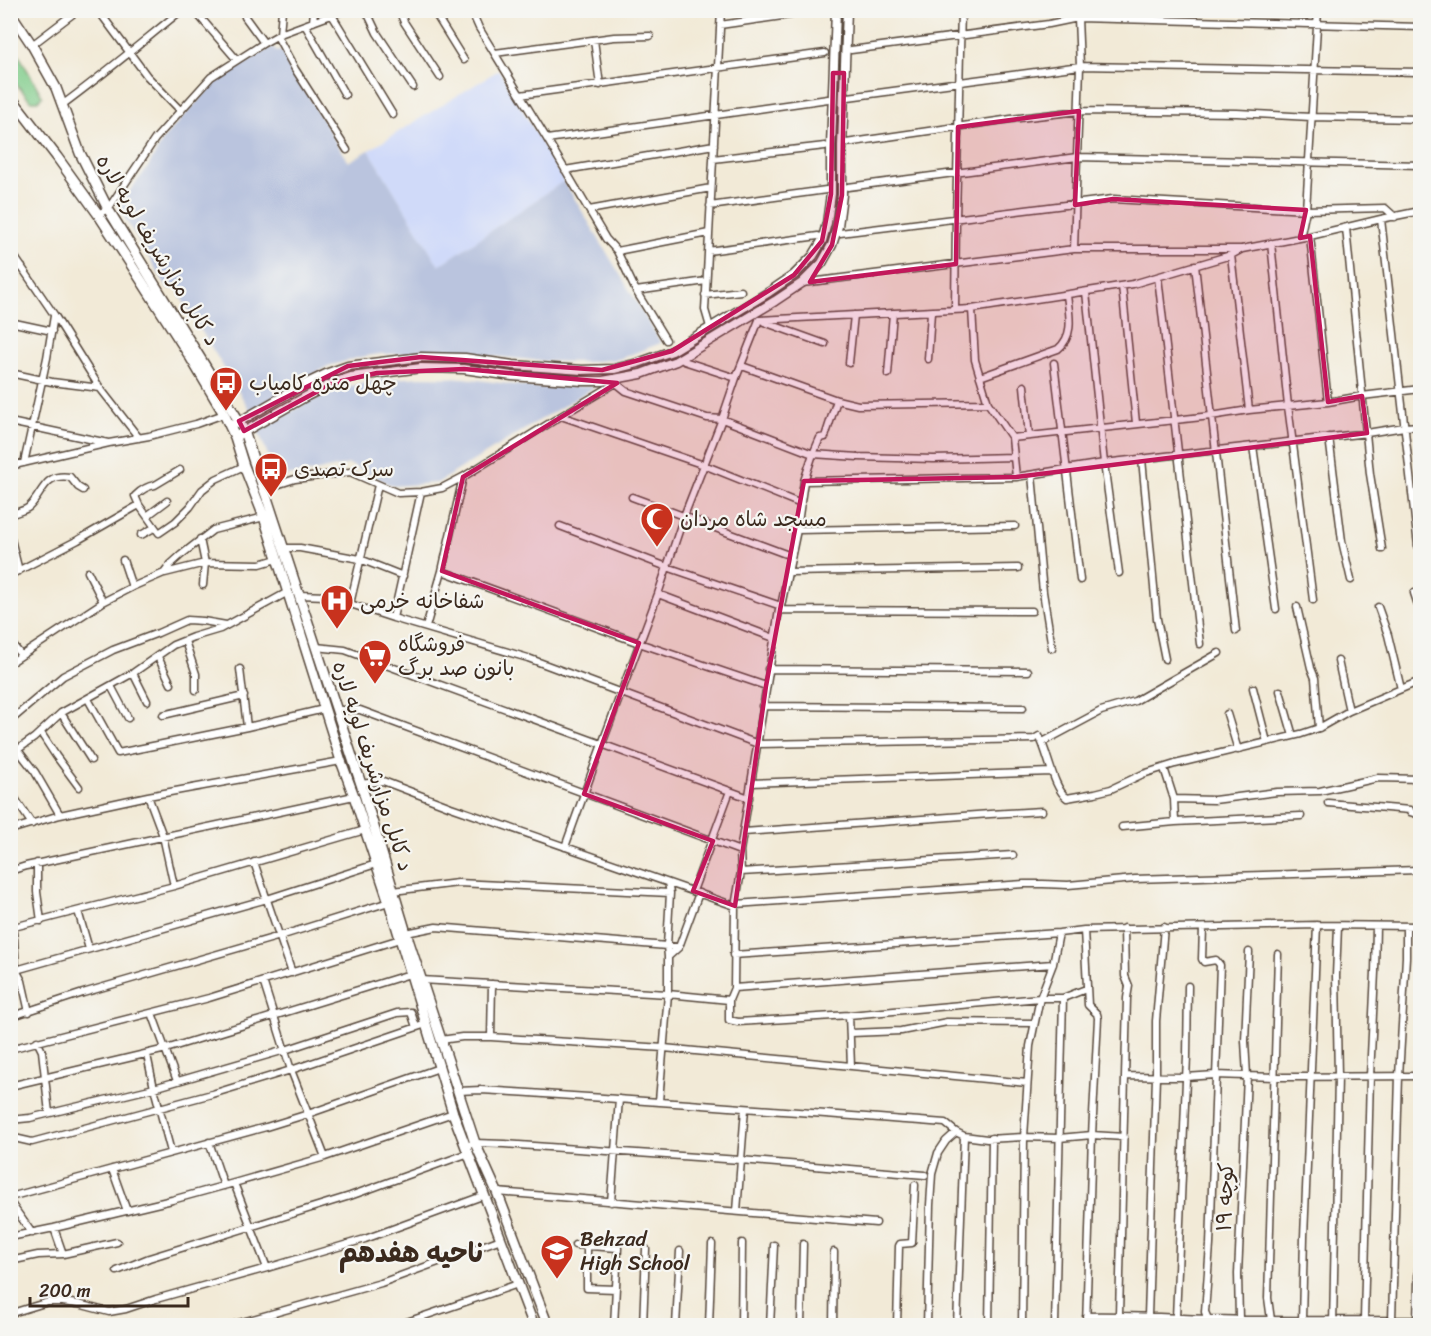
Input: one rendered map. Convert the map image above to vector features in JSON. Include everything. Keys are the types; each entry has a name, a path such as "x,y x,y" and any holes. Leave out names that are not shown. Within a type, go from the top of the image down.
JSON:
{"highway":[{"name":"د کابل مزارشریف لویه لاره","path":"10,12 56,88 80,153 108,208 244,431 361,784 393,891 410,974 453,1113 470,1148 496,1192 548,1326"},
{"name":"د کابل مزارشریف لویه لاره","path":"10,96 98,214 158,305 224,414 235,437 264,517 324,709 389,902 422,980 458,1091 470,1148 484,1195 532,1325"}],"main road":[{"path":"230,427 301,386 348,366 421,357 465,358 564,369 602,370 638,363 672,351 794,275 813,256 822,241 827,223 831,194 836,10"},
{"path":"235,437 333,383 369,374 421,369 453,369 564,380 616,381 676,361 802,283 822,263 832,245 838,225 842,195 847,10"},
{"path":"833,73 844,73"}],"street":[{"path":"32,45 78,10"},
{"path":"98,10 147,76 181,111"},
{"path":"62,105 182,10"},
{"path":"194,10 237,60"},
{"path":"244,10 245,17 264,43"},
{"path":"282,10 278,35 295,69 347,150"},
{"path":"313,22 314,10"},
{"path":"366,10 377,33 413,87"},
{"path":"399,10 404,22 440,77"},
{"path":"433,10 464,60"},
{"path":"471,10 479,28 606,239 617,251 636,291 666,340"},
{"path":"710,327 705,310 705,296 721,10"},
{"path":"720,25 824,10"},
{"path":"956,310 961,10"},
{"path":"1074,249 1080,66 1078,10"},
{"path":"1299,238 1306,210 1318,10"},
{"path":"98,214 108,208 155,139 211,77 278,35 343,11"},
{"path":"332,15 393,115"},
{"path":"851,50 1049,24 1077,18 1420,27"},
{"path":"305,25 345,95"},
{"path":"495,53 614,37 650,36"},
{"path":"594,40 600,85"},
{"path":"520,95 825,53"},
{"path":"848,97 1080,66 1420,72"},
{"path":"547,139 828,99"},
{"path":"846,143 1079,111 1420,119"},
{"path":"565,170 714,145"},
{"path":"713,159 825,146"},
{"path":"848,187 1077,157 1420,165"},
{"path":"589,210 711,188"},
{"path":"710,206 826,190"},
{"path":"840,233 1113,200 1306,210 1385,208 1395,217"},
{"path":"802,283 1074,249 1242,249 1420,211"},
{"path":"1381,219 1418,546"},
{"path":"1346,228 1370,474 1382,549"},
{"path":"617,251 709,233"},
{"path":"708,251 818,236"},
{"path":"1310,236 1328,402"},
{"path":"1271,243 1292,442 1313,600"},
{"path":"759,320 972,309 1122,286 1231,255 1242,249"},
{"path":"10,250 55,315 100,388 139,438"},
{"path":"1231,255 1249,410"},
{"path":"1195,265 1236,632"},
{"path":"10,269 22,267"},
{"path":"1158,277 1200,644"},
{"path":"636,291 706,281"},
{"path":"1122,286 1136,423"},
{"path":"705,296 741,291"},
{"path":"1086,292 1104,463 1119,573"},
{"path":"980,377 1058,349 1065,344 1070,326 1067,295"},
{"path":"972,309 975,360 988,403 1012,438 1016,477"},
{"path":"928,358 931,312"},
{"path":"888,374 893,314"},
{"path":"24,463 55,315"},
{"path":"750,315 825,344"},
{"path":"849,363 854,315"},
{"path":"565,847 658,594 684,516 759,320"},
{"path":"10,322 52,331"},
{"path":"684,362 736,378"},
{"path":"1054,363 1080,580"},
{"path":"742,366 858,405 988,403"},
{"path":"10,373 52,382 100,388"},
{"path":"264,489 295,478 350,472 398,493 442,488 616,381 626,391 707,418 722,419 813,454 934,459 1014,457"},
{"path":"1024,386 1029,436"},
{"path":"1012,438 1420,390"},
{"path":"837,399 825,437 820,438 804,481 789,572 768,669 740,851 741,872 736,905 733,955 734,988 729,1000 729,1020 738,1022 849,1015 1040,998 1063,998 1086,989"},
{"path":"10,466 139,438 196,424 224,414"},
{"path":"561,416 704,465 801,504"},
{"path":"10,422 109,443"},
{"path":"804,481 1016,477 1104,463 1420,426"},
{"path":"1329,437 1342,541 1351,580"},
{"path":"1253,446 1275,609"},
{"path":"1142,459 1157,619 1165,659"},
{"path":"180,470 135,496 157,532 161,532 175,522 202,490 216,479 244,466"},
{"path":"1032,475 1043,592 1052,648"},
{"path":"10,515 28,508 47,482 54,478 70,477 83,490"},
{"path":"426,627 442,571 463,477"},
{"path":"350,604 378,485"},
{"path":"393,618 421,492"},
{"path":"632,497 791,556"},
{"path":"147,516 167,501"},
{"path":"10,575 139,505"},
{"path":"164,573 171,564 213,530 264,517"},
{"path":"560,526 780,608 1032,611"},
{"path":"797,530 1015,526"},
{"path":"141,535 154,528"},
{"path":"10,535 19,571"},
{"path":"200,539 205,563 203,585"},
{"path":"284,548 300,548 360,559 403,576"},
{"path":"10,663 104,602 132,586 164,573 205,563 260,564 277,559"},
{"path":"123,560 132,586"},
{"path":"789,572 1018,568"},
{"path":"442,571 639,644 766,686"},
{"path":"88,572 104,602"},
{"path":"10,755 41,733 61,713 133,673 173,645 220,630 288,592"},
{"path":"1414,593 1420,611"},
{"path":"658,594 774,638"},
{"path":"299,595 326,596 528,658 758,744 1034,739 1039,736 1043,742 1051,772 1067,798 1111,789 1143,774 1319,728 1349,711 1420,681"},
{"path":"1297,607 1310,666 1315,678 1319,728"},
{"path":"1378,608 1388,635 1401,689"},
{"path":"10,721 63,676 113,650 187,620 226,625"},
{"path":"185,641 196,675 196,690"},
{"path":"10,642 21,655"},
{"path":"316,647 345,650 748,798"},
{"path":"1043,742 1101,711 1135,701 1219,653"},
{"path":"158,657 171,684"},
{"path":"1338,661 1349,711"},
{"path":"240,669 247,727"},
{"path":"768,669 1028,671"},
{"path":"133,673 147,701"},
{"path":"111,686 128,718"},
{"path":"1253,688 1267,742"},
{"path":"1280,691 1293,736"},
{"path":"164,715 244,696"},
{"path":"88,699 118,753 324,709"},
{"path":"762,706 1023,708"},
{"path":"336,710 360,710 740,851"},
{"path":"61,713 92,760"},
{"path":"1227,714 1238,750"},
{"path":"41,733 79,787"},
{"path":"18,749 60,815"},
{"path":"10,830 60,815 148,796 341,761"},
{"path":"1164,768 1174,799 1175,822"},
{"path":"751,783 1051,772"},
{"path":"1174,799 1214,800 1277,792 1320,791 1378,778 1420,779"},
{"path":"361,784 383,781 451,807 736,905 1135,879 1418,870"},
{"path":"10,791 32,824"},
{"path":"668,957 679,946 730,791"},
{"path":"148,796 163,836 174,886"},
{"path":"10,871 37,863 354,796"},
{"path":"1328,803 1410,810 1420,815"},
{"path":"744,832 1042,811"},
{"path":"1122,827 1302,816"},
{"path":"12,928 174,886 365,830"},
{"path":"741,872 1013,855"},
{"path":"254,862 292,973"},
{"path":"37,863 41,921"},
{"path":"16,970 267,898 376,864"},
{"path":"393,891 458,883 670,893"},
{"path":"659,1101 668,994 667,946 670,893 668,883"},
{"path":"10,1017 389,902"},
{"path":"78,911 89,949"},
{"path":"10,914 13,958 22,981 29,1012"},
{"path":"1302,1320 1317,926"},
{"path":"1333,1323 1338,1076 1336,976 1338,926"},
{"path":"1364,1320 1376,926"},
{"path":"1392,1320 1406,926"},
{"path":"733,955 1124,928 1420,926"},
{"path":"10,1049 209,998 436,927 679,946"},
{"path":"1148,1316 1156,1021 1164,927"},
{"path":"1119,1315 1129,986 1125,976 1124,928"},
{"path":"1203,928 1202,959 1204,962 1216,960 1220,964 1206,1312 1208,1322"},
{"path":"1084,930 1088,1005 1098,1018 1086,1326"},
{"path":"1022,1326 1024,1137 1030,1046 1040,998 1053,964 1059,933"},
{"name":"کوچه ۱۹","path":"1239,1319 1238,1274 1247,1076 1245,1041 1249,952"},
{"path":"1271,1320 1268,1298 1278,954"},
{"path":"734,988 1053,964"},
{"path":"10,1086 166,1050 410,974"},
{"path":"422,980 668,994 729,1000"},
{"path":"10,985 22,981"},
{"path":"263,981 291,1070 325,1157"},
{"path":"491,1037 492,984"},
{"path":"1176,1317 1188,986"},
{"path":"1055,1326 1063,998"},
{"path":"10,1120 30,1118 154,1088 285,1050 397,1013 411,1012 416,1027"},
{"path":"152,1013 177,1081"},
{"path":"849,1015 851,1066"},
{"path":"850,1033 901,1031 947,1023 1034,1023"},
{"path":"10,1137 32,1142 212,1094 426,1024"},
{"path":"441,1040 491,1037 664,1048 1027,1083"},
{"path":"37,1041 42,1051 49,1113"},
{"path":"147,1055 171,1152"},
{"path":"10,1197 308,1114 439,1068"},
{"path":"1126,1076 1420,1076"},
{"path":"458,1091 481,1090 659,1101 945,1123 964,1136 987,1139 1092,1135 1124,1137"},
{"path":"610,1202 619,1099"},
{"path":"737,1211 745,1109"},
{"path":"10,1237 234,1183 325,1157 453,1113"},
{"path":"927,1326 932,1174 938,1154 946,1141 956,1132"},
{"path":"957,1326 964,1136"},
{"path":"989,1326 992,1138"},
{"path":"209,1142 224,1185"},
{"path":"117,1271 149,1258 350,1196 470,1148 514,1144 925,1175"},
{"path":"112,1169 127,1210"},
{"path":"234,1183 267,1268"},
{"path":"897,1326 898,1245 912,1243 915,1185"},
{"path":"496,1192 876,1223"},
{"path":"12,1313 48,1302 78,1304 109,1312 118,1310 365,1239 484,1195"},
{"path":"10,1202 32,1233"},
{"path":"1086,1316 1176,1317 1208,1322 1239,1319 1333,1323 1364,1320 1419,1320 1420,1211"},
{"path":"54,1228 63,1254"},
{"path":"228,1326 381,1283 501,1239"},
{"path":"10,1261 38,1255 63,1254 117,1242"},
{"path":"741,1326 742,1243"},
{"path":"710,1326 712,1244"},
{"path":"801,1326 803,1244"},
{"path":"575,1245 618,1248 614,1326"},
{"path":"770,1326 774,1245"},
{"path":"587,1246 585,1287 616,1289"},
{"path":"643,1326 646,1249"},
{"path":"676,1326 680,1251"},
{"path":"833,1326 834,1252"},
{"path":"395,1326 518,1284"}],"highlighted area":[{"path":"833,73 844,73 842,195 832,245 810,282 956,264 958,127 1079,111 1075,205 1113,199 1306,210 1300,238 1310,236 1328,402 1362,396 1367,433 1016,477 804,481 766,686 735,906 693,891 713,841 584,794 639,643 442,571 463,477 617,383 464,369 377,373 333,383 244,431 239,421 348,366 421,357 602,370 672,351 794,275 822,241 831,194"}],"shaded area":[{"path":"273,46 277,52 281,50 348,162 369,150 439,266 564,181 661,343 619,359 587,362 543,361 458,353 380,354 361,357 328,366 251,412 180,296 179,288 168,289 119,209 122,201 148,167 164,138 217,80"},
{"path":"499,70 564,181 439,266 369,150"},
{"path":"421,377 464,378 538,388 596,386 437,483 393,486 349,464 277,477 258,431 315,398 339,389 377,380"}],"green space":[{"path":"11,41 42,96 38,101 31,101 11,78"}],"place":[{"name":"چهل متره کامیاب","path":"226,412"},
{"name":"سرک تصدی","path":"271,498"},
{"name":"مسجد شاه مردان","path":"657,548"},
{"name":"شفاخانه خرمی","path":"337,630"},
{"name":"فروشگاه بانون صد برگ","path":"375,685"},
{"name":"Behzad High School","path":"557,1280"}],"district":[{"name":"ناحیه هفدهم","path":"411,1253"}]}
